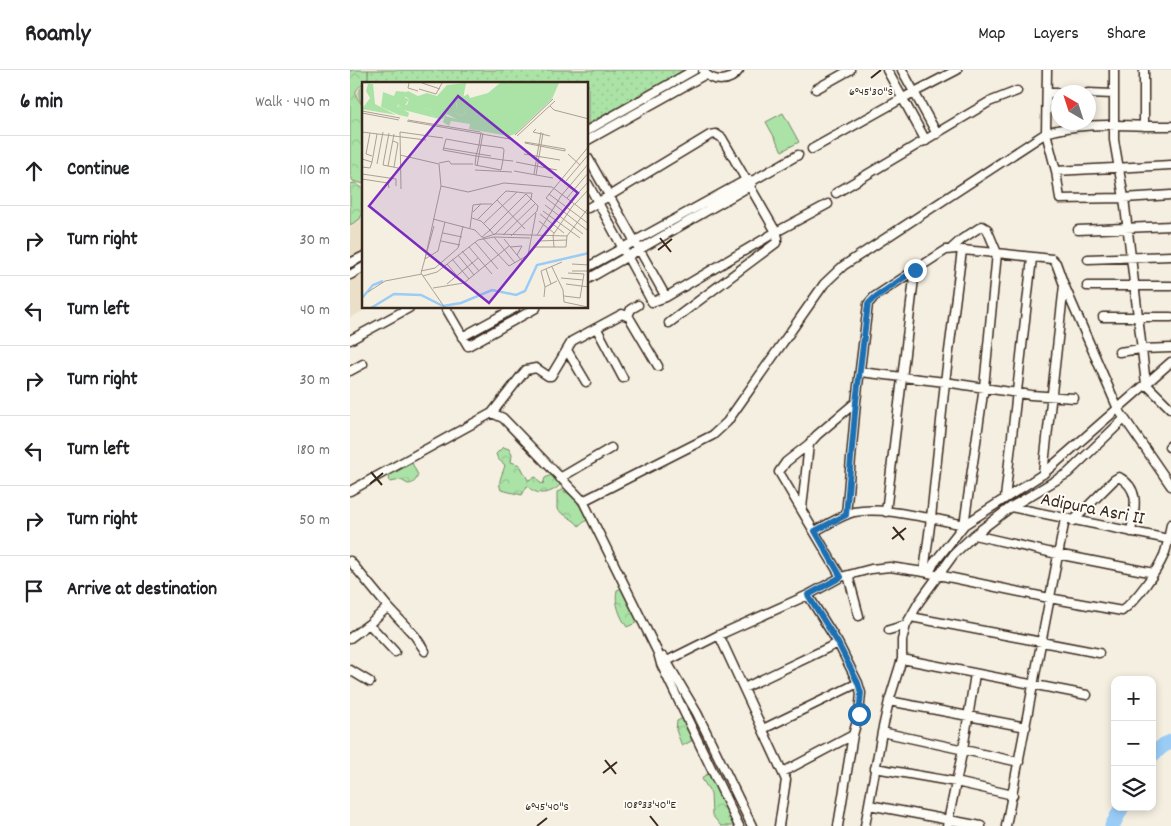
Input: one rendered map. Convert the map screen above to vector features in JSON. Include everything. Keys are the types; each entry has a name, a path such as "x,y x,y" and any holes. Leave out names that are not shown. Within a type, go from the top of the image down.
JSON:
{"street":[{"path":"589,129 694,70"},
{"path":"589,139 704,72 712,78 723,80 734,76 739,70"},
{"path":"816,89 850,70"},
{"path":"887,70 926,141"},
{"path":"902,70 937,134"},
{"path":"812,150 903,98 957,70"},
{"path":"1046,70 1046,133 1056,171 1060,199 1171,195"},
{"path":"1114,70 1113,126 1124,198 1146,384 1170,405"},
{"path":"1144,70 1144,126"},
{"path":"836,193 989,102 1017,91"},
{"path":"1096,93 1114,94"},
{"path":"583,501 713,435 735,412 824,284 833,274 1046,133 1057,129 1076,127 1171,126"},
{"path":"589,207 710,135 716,134 722,138 750,182 778,238 776,243 669,323"},
{"path":"589,277 798,155"},
{"path":"589,160 666,297"},
{"path":"1056,171 1171,165"},
{"path":"589,266 634,240 750,182"},
{"path":"589,186 626,257 651,301 655,302 828,204"},
{"path":"846,515 856,402 869,302 938,254 952,248 982,226 987,229 998,253 984,388 964,524"},
{"path":"1078,230 1171,226"},
{"path":"952,248 1054,260 1118,409 1171,486"},
{"path":"927,573 945,382 962,250"},
{"path":"1088,259 1171,256"},
{"path":"350,263 362,257"},
{"path":"1005,498 1032,258"},
{"path":"350,275 362,268"},
{"path":"715,269 723,282"},
{"path":"886,512 915,270"},
{"path":"1043,474 1064,285"},
{"path":"1088,286 1171,286"},
{"path":"628,316 631,309 638,305"},
{"path":"350,340 407,309"},
{"path":"447,309 468,346 534,309"},
{"path":"462,337 513,309"},
{"path":"350,491 492,413 526,370 536,368 551,376 574,340 621,315 628,316"},
{"path":"628,316 658,366"},
{"path":"1103,317 1171,317"},
{"path":"597,329 624,378"},
{"path":"1119,352 1171,348"},
{"path":"567,350 586,382"},
{"path":"927,573 964,524 1043,474 1171,362"},
{"path":"350,371 363,364"},
{"path":"860,372 1052,397 1074,398"},
{"path":"856,402 786,462 779,472 844,576 859,616"},
{"path":"492,413 503,418 583,501 658,653 697,713 752,826"},
{"path":"865,826 882,732 902,659 902,640 906,625 911,616 954,554 974,535 1011,507 1068,473 1124,419"},
{"path":"802,508 809,444"},
{"path":"560,478 611,448"},
{"path":"1006,826 1034,685 1057,554 1069,520 1119,477 1128,484 1135,495 1136,500 1131,532"},
{"name":"Adipura Asri II","path":"1011,507 1168,539"},
{"path":"815,531 846,515 863,511 886,512 964,524"},
{"path":"664,662 808,595 844,576 871,569 890,567 927,573 1122,611 1130,605 1154,573 1164,554 1171,524"},
{"path":"974,535 1154,573"},
{"path":"350,561 415,636 424,651"},
{"path":"808,595 838,643 858,683 860,701 838,826"},
{"path":"350,638 388,606"},
{"path":"911,616 1099,653"},
{"path":"368,624 395,652"},
{"path":"889,630 906,625"},
{"path":"719,635 786,780 780,826"},
{"path":"744,688 838,643"},
{"path":"902,659 1087,695"},
{"path":"664,662 740,826"},
{"path":"350,663 350,669 370,682"},
{"path":"947,823 963,749 975,674"},
{"path":"763,729 858,683"},
{"path":"889,701 1026,727"},
{"path":"882,732 1019,762"},
{"path":"783,772 853,735"},
{"path":"875,768 956,782 1013,795"},
{"path":"869,805 947,823 981,826"}],"shaded area":[{"path":"362,219 362,251 350,258 350,226"},
{"path":"362,274 362,309 366,309 350,318 350,281"}],"green space":[{"path":"350,70 368,70 368,79 362,82 356,91 357,97 362,104 362,183 353,181 350,175"},
{"path":"368,70 685,70 589,123 589,82 365,82"},
{"path":"362,87 362,104 360,100 359,91"},
{"path":"783,113 799,142 782,151 766,122"},
{"path":"355,183 362,188 362,214 360,219 350,225 350,184"},
{"path":"503,447 509,449 512,455 511,462 520,465 528,480 536,477 543,484 545,478 551,475 558,478 561,484 556,489 545,493 537,492 527,486 522,495 501,490 500,481 505,465 498,459 496,454"},
{"path":"412,463 418,475 416,480 410,484 401,480 390,482 389,476"},
{"path":"562,490 574,499 585,515 587,520 579,526 557,509 557,492"},
{"path":"622,588 638,622 627,627 620,614 616,599 617,590"},
{"path":"685,717 695,739 682,746 676,730 677,721"},
{"path":"712,772 738,826 721,826 712,815 711,793 702,779"}],"waterway":[{"path":"1156,752 1171,742"},
{"path":"1112,826 1120,811"}],"route":[{"path":"859,714 861,693 858,683 838,643 808,595 841,577 815,531 846,515 856,402 868,304 915,270"}]}
